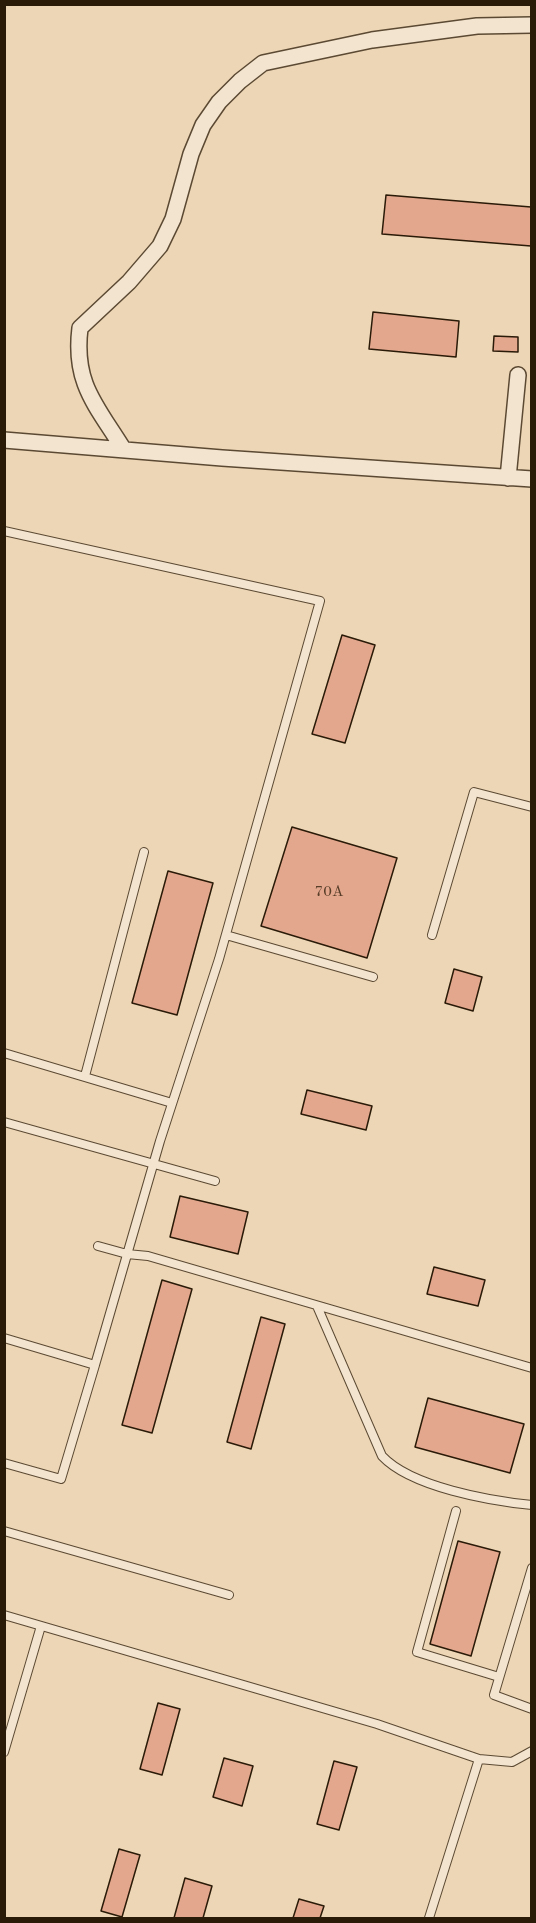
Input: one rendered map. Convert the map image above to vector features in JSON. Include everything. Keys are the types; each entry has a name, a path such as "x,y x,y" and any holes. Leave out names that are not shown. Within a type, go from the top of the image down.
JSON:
{"street":[{"path":"124,450 83,382 79,369 80,328 129,282 160,246 173,219 191,154 203,125 219,102 263,63 372,40 477,26 531,25"},
{"path":"508,478 518,375"},
{"path":"4,440 531,479"}],"lane":[{"path":"4,531 320,601 226,935 153,1164 61,1479 4,1463"},
{"path":"432,935 474,792 531,807"},
{"path":"85,1076 144,852"},
{"path":"226,935 373,977"},
{"path":"4,1053 172,1102"},
{"path":"4,1122 215,1181"},
{"path":"98,1246 127,1254 148,1256 531,1368"},
{"path":"317,1306 382,1456 391,1466 428,1483 502,1503 531,1505"},
{"path":"4,1338 95,1365"},
{"path":"456,1511 417,1652 499,1677"},
{"path":"4,1531 229,1595"},
{"path":"531,1568 494,1695 531,1708"},
{"path":"4,1615 377,1724 479,1759 512,1762 531,1751"},
{"path":"4,1752 41,1626"},
{"path":"429,1918 479,1759"}],"building":[{"path":"386,195 531,207 531,246 382,234"},
{"path":"373,312 459,321 456,357 369,349"},
{"path":"494,336 518,337 518,352 493,351"},
{"path":"342,635 375,645 345,743 312,734"},
{"path":"292,827 397,858 367,958 261,926"},
{"path":"168,871 213,883 177,1015 132,1003"},
{"path":"454,969 482,977 473,1011 445,1003"},
{"path":"307,1090 372,1106 366,1130 301,1114"},
{"path":"180,1196 248,1212 238,1254 170,1237"},
{"path":"434,1267 485,1280 478,1306 427,1294"},
{"path":"162,1280 192,1289 152,1433 122,1425"},
{"path":"261,1317 285,1324 251,1449 227,1442"},
{"path":"428,1398 524,1424 510,1473 415,1447"},
{"path":"458,1541 500,1552 471,1656 430,1644"},
{"path":"158,1703 180,1709 162,1775 140,1769"},
{"path":"224,1758 253,1766 242,1806 213,1797"},
{"path":"334,1761 357,1767 339,1830 317,1824"},
{"path":"119,1849 140,1855 122,1917 101,1911"},
{"path":"185,1878 212,1886 203,1918 174,1918"},
{"path":"299,1899 324,1906 320,1918 293,1918"}]}
